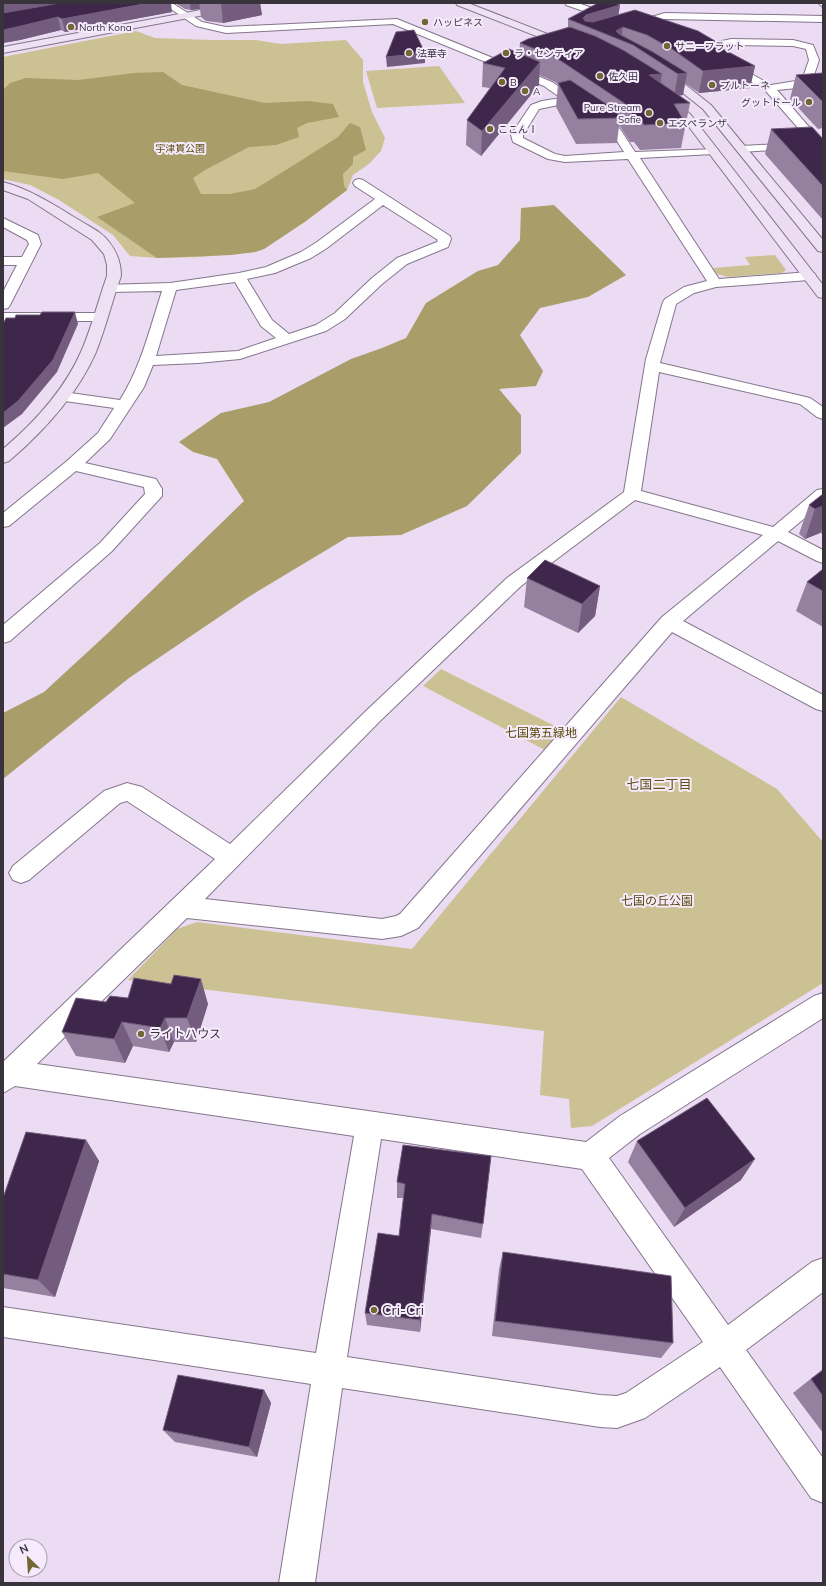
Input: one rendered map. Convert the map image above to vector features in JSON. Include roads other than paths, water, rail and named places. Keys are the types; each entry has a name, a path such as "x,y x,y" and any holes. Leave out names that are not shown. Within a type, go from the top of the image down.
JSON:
{"street":[{"path":"166,3 199,24 226,30 394,21 548,84 616,131 715,283"},
{"path":"3,50 252,3"},
{"path":"460,3 582,50"},
{"path":"569,3 647,31"},
{"path":"620,29 633,26 664,13 823,19"},
{"path":"769,88 797,85 806,82 814,60 810,47 793,43 731,42 695,47 769,88 821,148"},
{"path":"554,49 568,45"},
{"path":"501,65 514,61"},
{"path":"648,66 696,97 716,118 823,248"},
{"path":"656,90 667,97 687,117 713,151 816,276 823,294"},
{"path":"570,99 542,104 535,107 517,135 517,140 552,157 561,159 713,151"},
{"path":"742,149 821,148"},
{"path":"147,361 198,359 240,355 321,328 340,316 377,281 402,261 445,242 445,238 359,183"},
{"path":"3,186 32,196 88,231 104,243 111,255 115,267 110,288 83,363 63,397 37,427 3,458"},
{"path":"110,288 170,287 239,277 270,270 306,255 322,245 371,207 384,200"},
{"path":"3,222 33,238 35,244 3,305"},
{"path":"3,261 25,261"},
{"path":"7,1077 232,857 374,715 514,582 632,494 652,366 664,314 670,302 689,290 715,283 816,276"},
{"path":"239,277 266,323 288,340"},
{"path":"3,522 73,465 104,436 136,387 147,361 170,287"},
{"path":"3,317 100,317"},
{"path":"652,366 806,401 823,414"},
{"path":"63,397 124,405"},
{"path":"3,636 106,547 153,496 155,491 154,487 150,483 73,465"},
{"path":"632,494 776,533 823,557"},
{"path":"182,906 382,929 401,926 414,915 669,622 823,494"},
{"path":"669,622 823,704"},
{"path":"21,873 112,797 127,792 134,793 232,857"},
{"path":"590,1156 630,1125 823,1004"},
{"path":"7,1077 370,1124 590,1156 823,1486"},
{"path":"297,1583 329,1370 370,1124"},
{"path":"3,1322 577,1408 617,1412 634,1407 725,1346 823,1273"}],"place":[{"name":"ハッピネス","path":"425,22"},
{"name":"North Kona","path":"71,27"},
{"name":"サニーフラット","path":"667,46"},
{"name":"法華寺","path":"409,53"},
{"name":"ラ・センティア","path":"506,53"},
{"name":"佐久田","path":"600,76"},
{"name":"B","path":"502,82"},
{"name":"プルトーネ","path":"712,85"},
{"name":"A","path":"525,91"},
{"name":"グットドール","path":"809,102"},
{"name":"Pure Stream Sofie","path":"649,113"},
{"name":"エスペランザ","path":"660,123"},
{"name":"ここんⅠ","path":"490,129"},
{"name":"ライトハウス","path":"141,1034"},
{"name":"Cri-Cri","path":"374,1310"}],"district":[{"name":"七国二丁目","path":"659,784"}],"park label":[{"name":"宇津貫公園","path":"180,148"},
{"name":"七国第五緑地","path":"541,733"},
{"name":"七国の丘公園","path":"657,901"}]}
